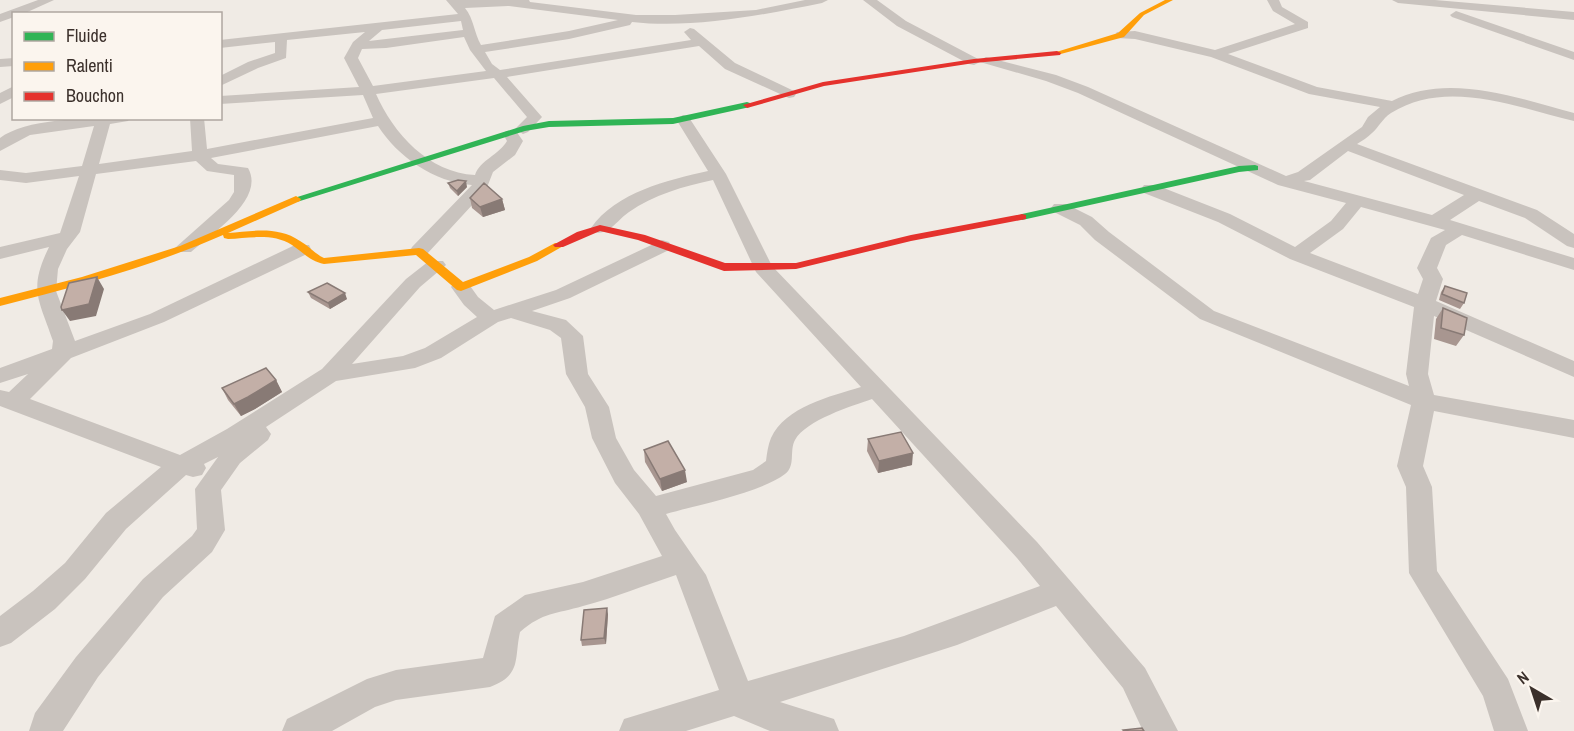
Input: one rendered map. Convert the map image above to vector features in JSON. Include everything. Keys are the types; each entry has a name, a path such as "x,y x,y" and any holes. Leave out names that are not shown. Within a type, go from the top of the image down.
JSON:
{"street":[{"path":"16,12 48,0"},
{"path":"509,3 542,0"},
{"path":"453,2 509,3 636,19 675,19 756,13 822,0"},
{"path":"869,0 884,7 903,24 980,61 1051,78 1163,125 1284,181 1460,228 1574,264"},
{"path":"1121,35 1142,14 1170,0"},
{"path":"1215,54 1304,25 1277,9 1273,0"},
{"path":"1398,0 1574,16"},
{"path":"0,633 44,600 75,571 116,521 151,489 182,465 330,374 413,283 427,258 476,191 483,180 485,170 509,152 517,132 535,117 487,66 468,33 466,17 453,2"},
{"path":"1440,3 1456,15 1574,56"},
{"path":"222,44 466,17"},
{"path":"476,50 610,27 636,19"},
{"path":"675,19 730,66 789,94"},
{"path":"377,28 357,45 351,58 361,72 366,91 382,121 397,140 423,161 454,177 483,180"},
{"path":"357,45 386,44 468,33"},
{"path":"0,302 123,269 184,248 306,194 549,123 620,124 683,119 745,106 823,84 980,61 1054,53 1100,43 1121,35 1135,35 1215,54 1314,91 1392,105"},
{"path":"222,81 253,65 281,55 281,38"},
{"path":"222,100 366,91 497,74 700,42"},
{"path":"1051,78 1054,53"},
{"path":"0,75 7,66"},
{"path":"1284,181 1304,176 1368,129 1371,120 1392,105 1413,95 1452,91 1574,117"},
{"path":"531,111 575,122"},
{"path":"683,119 718,174 763,268 1027,550 1134,678 1161,731"},
{"path":"0,146 13,136 25,120"},
{"path":"7,399 63,353 64,340 46,291 48,269 58,247 71,232 104,120 27,131 13,136"},
{"path":"184,248 235,204 243,192 242,172 209,166 202,155 195,130 197,120"},
{"path":"0,175 26,178 202,155 382,121"},
{"path":"1345,145 1530,214 1574,242"},
{"path":"461,287 533,259 581,234 600,228 641,237 724,267 796,266 911,238 1239,169 1255,168"},
{"path":"600,228 607,219 655,192 718,174"},
{"path":"1150,189 1224,218 1296,255 1425,304 1574,370"},
{"path":"1435,221 1478,194"},
{"path":"1296,255 1336,225 1358,200"},
{"path":"1060,208 1086,221 1102,236 1207,315 1424,401 1574,429"},
{"path":"1460,228 1438,242 1427,268 1432,279 1425,304 1417,374 1424,401 1410,466 1419,487 1423,573 1497,690 1511,731"},
{"path":"0,253 68,237"},
{"path":"212,237 282,237 293,241 316,260 324,261 427,258 461,287 471,301 502,315 558,325 572,336 577,374 597,407 604,438 624,476 650,508 665,538 692,575 739,700 750,709 822,731"},
{"path":"330,374 407,363 433,353 502,315 563,294 662,246"},
{"path":"0,376 157,318 302,249"},
{"path":"650,508 761,477 778,466 784,436 801,421 830,406 878,389"},
{"path":"46,731 47,724 87,667 153,588 202,544 211,530 208,489 216,475 231,457 277,418 297,396"},
{"path":"7,399 66,419 137,450 216,475"},
{"path":"299,731 368,694 396,685 490,672 501,663 501,647 506,625 536,604 583,594 682,561"},
{"path":"636,731 1015,612 1061,591"}],"building":[{"path":"458,180 466,181 457,191 448,183"},
{"path":"484,183 502,199 480,207 470,198"},
{"path":"97,277 89,304 62,310 69,283"},
{"path":"327,283 345,293 328,303 308,292"},
{"path":"1445,286 1467,293 1464,303 1442,294"},
{"path":"1443,308 1467,318 1464,335 1441,328"},
{"path":"266,368 276,380 234,404 222,388"},
{"path":"901,432 913,453 879,461 868,439"},
{"path":"668,441 685,470 660,479 644,450"},
{"path":"607,608 604,638 581,640 584,610"},
{"path":"1142,728 1144,731 1123,730"}],"traffic: fast":[{"path":"296,199 523,129 549,124 673,121 747,105"},
{"path":"1022,217 1239,169 1255,168"}],"traffic: slow":[{"path":"1057,53 1121,35 1142,14 1170,0"},
{"path":"0,302 86,280 184,248 296,199"},
{"path":"228,236 261,234 286,237 315,258 324,261 419,251 461,287 533,259 559,245"}],"traffic: jam":[{"path":"747,105 823,84 974,61 1057,53"},
{"path":"559,245 600,228 641,237 724,267 796,266 911,238 1022,217"}]}
